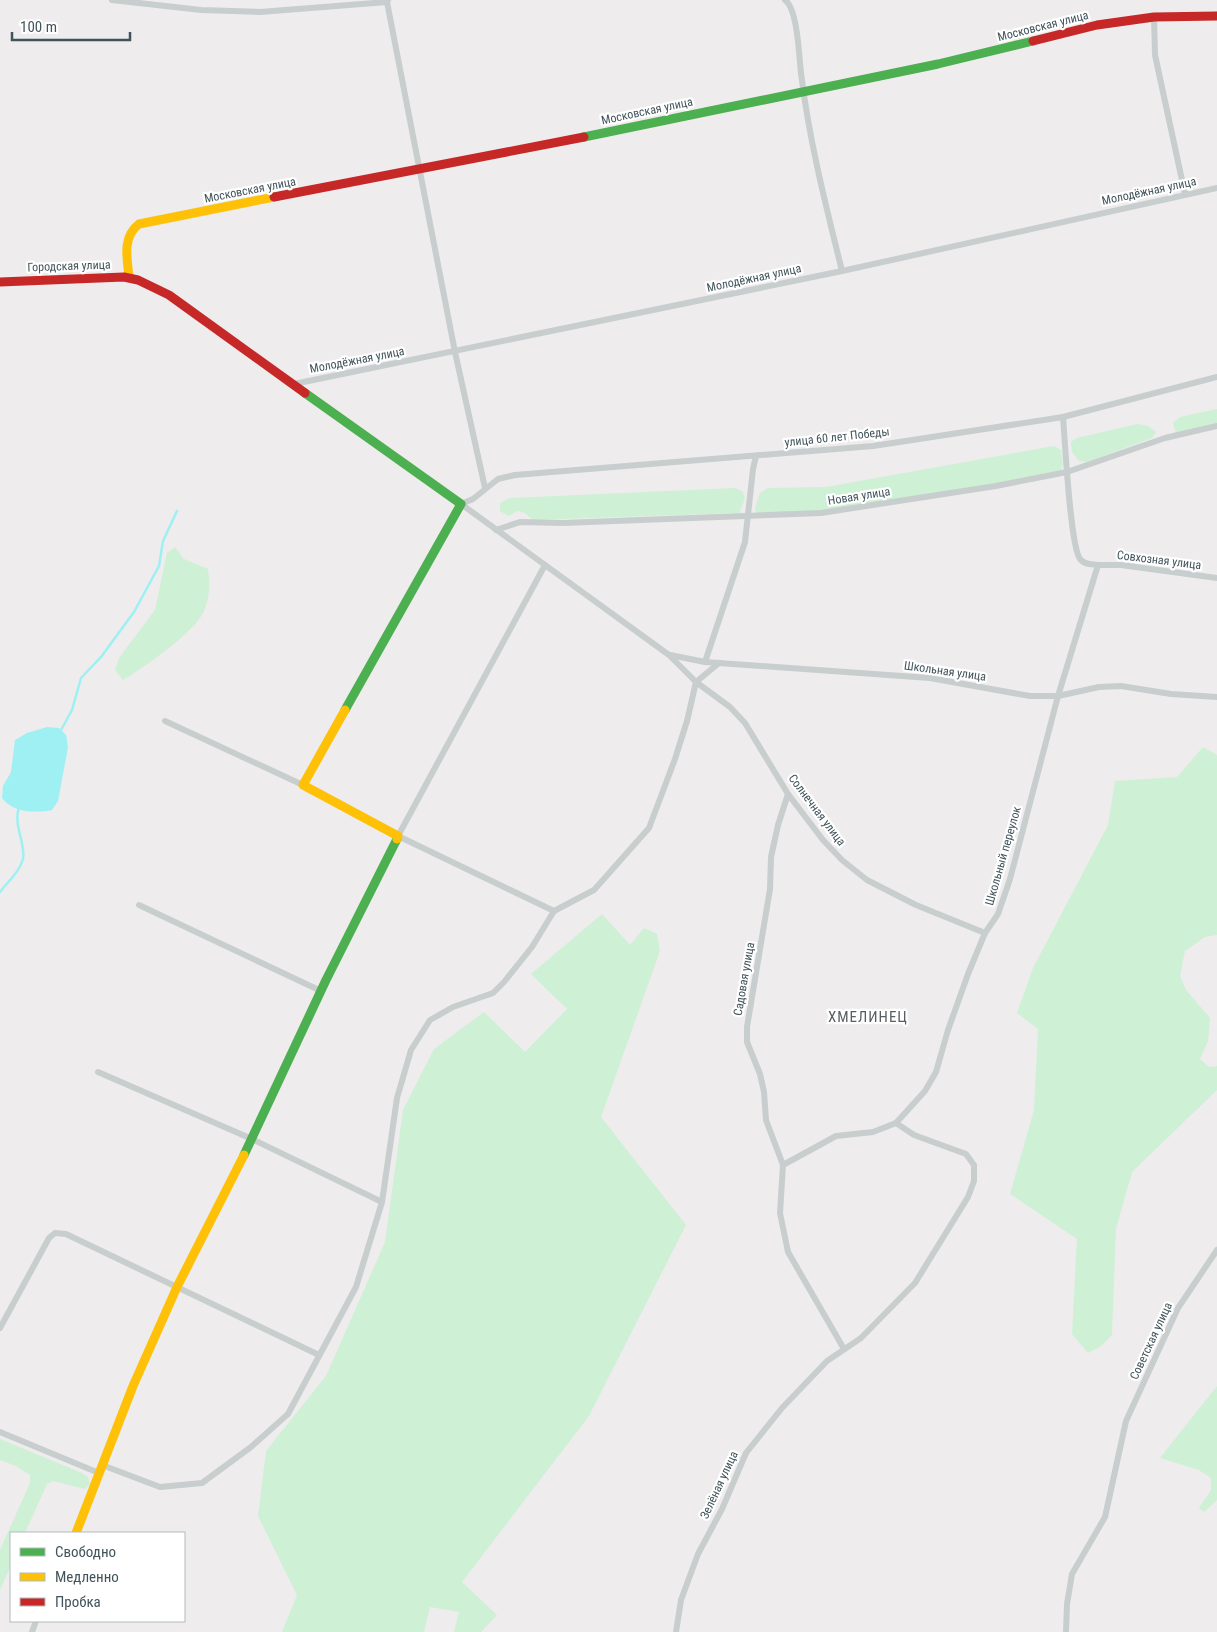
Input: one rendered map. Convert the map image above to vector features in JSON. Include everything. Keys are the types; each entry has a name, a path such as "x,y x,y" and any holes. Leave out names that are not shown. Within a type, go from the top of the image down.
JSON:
{"street":[{"path":"112,0 201,10 260,12 388,1 455,352 485,488"},
{"path":"786,0 789,3 796,27 803,92 821,186 842,271"},
{"name":"Московская улица","path":"129,278 126,247 130,234 137,224 420,170 803,92 1000,50 1097,25 1154,17 1217,16"},
{"path":"1154,17 1155,55 1185,194"},
{"name":"Молодёжная улица","path":"294,384 842,271 1217,188"},
{"name":"Городская улица","path":"0,282 129,278 169,294 461,504"},
{"name":"улица 60 лет Победы","path":"461,504 473,499 498,479 515,475 873,446 1063,417 1217,378"},
{"path":"1063,417 1067,472 1079,557 1086,564 1098,565"},
{"name":"Новая улица","path":"496,530 520,522 563,523 821,513 996,486 1067,472 1165,438 1217,426"},
{"path":"705,662 745,542 749,517 752,469 756,456"},
{"path":"303,785 461,504"},
{"name":"Солнечная улица","path":"461,504 668,655 696,682 730,707 745,723 788,794 823,840 842,860 867,880 916,905 985,933"},
{"path":"76,1532 133,1386 177,1287 252,1139 321,991 398,836 544,565"},
{"name":"Совхозная улица","path":"1098,565 1121,565 1217,578"},
{"name":"Школьный переулок","path":"783,1166 836,1136 873,1132 896,1123 925,1091 936,1072 948,1030 985,933 998,914 1010,879 1058,696 1098,565"},
{"name":"Школьная улица","path":"668,655 705,662 930,678 1030,696 1058,696 1099,687 1121,686 1171,694 1217,697"},
{"path":"0,1432 101,1469 160,1487 202,1483 251,1447 288,1414 356,1286 382,1202 397,1098 411,1050 430,1020 453,1007 493,993 532,948 554,911 594,890 650,828 676,759 696,682 719,663"},
{"path":"165,721 303,785 398,836 554,911"},
{"name":"Садовая улица","path":"783,1166 766,1120 764,1092 747,1042 747,1027 770,889 771,856 788,794"},
{"path":"139,905 321,991"},
{"path":"98,1072 252,1139 382,1202"},
{"name":"Зелёная улица","path":"676,1632 681,1600 698,1554 722,1509 746,1453 782,1408 827,1361 861,1338 915,1283 968,1197 974,1181 974,1165 971,1159 966,1154 914,1134 896,1123"},
{"path":"783,1166 780,1213 788,1252 844,1349"},
{"path":"0,1328 49,1238 55,1233 66,1234 319,1355"},
{"name":"Советская улица","path":"1066,1632 1067,1604 1072,1574 1105,1517 1122,1449 1122,1437 1126,1421 1178,1308 1217,1250"}],"green space":[{"path":"1217,409 1217,424 1176,433 1173,423 1180,417"},
{"path":"1137,424 1148,426 1156,432 1152,438 1087,462 1079,461 1072,452 1071,442 1077,438"},
{"path":"1054,446 1061,450 1063,464 1061,470 1000,484 824,511 756,513 755,508 760,493 768,488 826,487"},
{"path":"735,488 743,492 745,499 739,513 533,520 525,513 517,511 509,516 500,511 500,503 510,498"},
{"path":"175,547 184,559 208,569 209,590 204,611 199,620 180,639 123,680 115,670 119,658 155,610 167,553"},
{"path":"1203,747 1217,755 1217,935 1205,937 1185,951 1180,976 1186,990 1210,1018 1208,1041 1200,1059 1209,1067 1217,1066 1217,1090 1132,1172 1116,1229 1112,1335 1101,1346 1088,1353 1072,1334 1077,1239 1010,1194 1034,1110 1038,1029 1017,1013 1033,968 1108,825 1115,781 1177,777"},
{"path":"602,914 630,945 644,928 657,934 660,951 601,1117 686,1225 589,1416 462,1582 497,1615 481,1632 454,1632 459,1612 430,1607 424,1632 282,1632 297,1595 258,1516 266,1451 326,1376 385,1242 403,1110 434,1049 484,1012 525,1052 567,1009 531,974"},
{"path":"1217,1386 1217,1500 1204,1512 1199,1508 1211,1490 1211,1478 1199,1470 1160,1458"},
{"path":"0,1439 82,1473 88,1477 90,1484 85,1489 53,1481 47,1484 25,1532 10,1532 10,1567 0,1590 0,1550 30,1483 30,1475 16,1466 0,1460"}],"water":[{"path":"47,727 59,728 66,735 68,747 58,801 52,810 39,812 25,811 12,807 2,798 3,786 11,772 15,740 27,733"}],"waterway":[{"path":"60,732 72,710 81,678 101,657 134,612 159,566 163,541 177,511"},
{"path":"0,892 16,873 23,859 23,847 18,828 19,807"}],"traffic: fast":[{"path":"584,137 938,64 1033,41"},
{"path":"305,393 461,504 345,710"},
{"path":"244,1155 326,980 397,839"}],"traffic: slow":[{"path":"129,277 128,241 130,235 139,224 274,197"},
{"path":"345,710 303,785 398,836 397,839"},
{"path":"76,1532 133,1386 177,1287 244,1155"}],"traffic: jam":[{"path":"1033,41 1097,25 1154,17 1217,16"},
{"path":"274,197 584,137"},
{"path":"0,282 124,277 138,280 169,295 305,393"}],"district":[{"name":"ХМЕЛИНЕЦ","path":"868,1017"}]}
